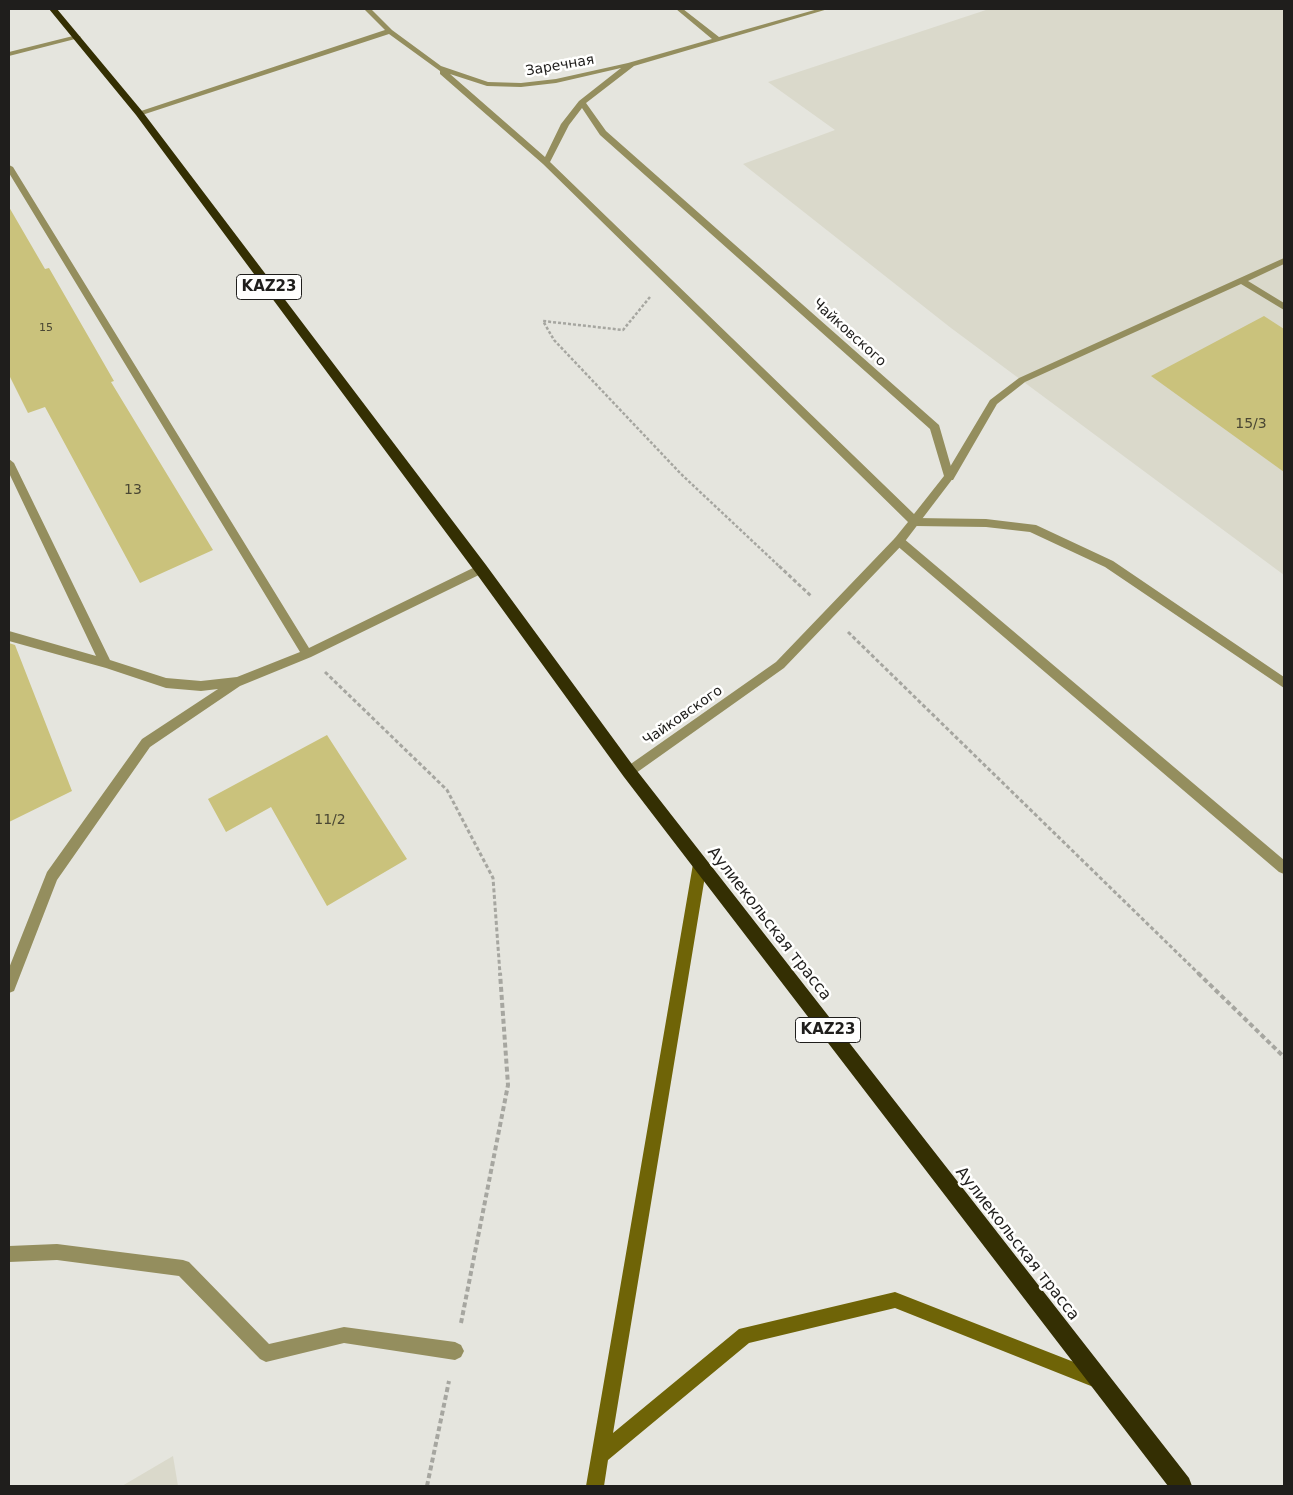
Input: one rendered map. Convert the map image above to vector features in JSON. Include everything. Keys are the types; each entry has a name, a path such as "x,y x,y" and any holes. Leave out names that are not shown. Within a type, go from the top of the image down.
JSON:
{"highway":[{"name":"KAZ23","path":"53,9 139,113 481,569"},
{"name":"Аулиекольская трасса","path":"481,569 629,772 1181,1486"}],"main road":[{"path":"595,1486 700,864"},
{"path":"600,1455 745,1335 895,1300 1098,1380"}],"street":[{"name":"Заречная","path":"367,9 390,31 438,68 487,84 521,86 556,81 631,64"},
{"path":"678,9 717,39"},
{"path":"546,162 565,124 582,103 631,64 825,9"},
{"path":"139,113 390,31"},
{"path":"9,54 77,37"},
{"path":"438,68 546,162 915,522 986,523 1032,528 1109,564 1284,683"},
{"name":"Чайковского","path":"582,103 602,133 934,427 949,477 899,541 780,665 629,772"},
{"path":"9,167 307,654"},
{"path":"949,477 993,402 1022,380 1284,261"},
{"path":"1241,280 1284,307"},
{"path":"9,463 106,663"},
{"path":"899,541 1284,868"},
{"path":"9,986 52,876 146,743 238,682 307,654 481,569"},
{"path":"9,636 106,663 166,683 201,686 238,682"},
{"path":"9,1254 57,1252 182,1268 266,1352 344,1335 455,1352"}],"path":[{"path":"665,278 623,330 542,321 554,340 681,474 829,613 1284,1057"},
{"path":"307,654 447,790 493,878 508,1084 427,1486"}],"shaded area":[{"path":"989,9 1284,9 1284,575 951,328 743,164 835,130 768,82"},
{"path":"173,1456 178,1486 122,1486"}],"building":[{"path":"9,207 45,269 49,268 114,381 111,382 213,550 140,583 45,407 28,413 9,375"},
{"path":"1264,316 1284,329 1284,472 1151,376"},
{"path":"9,643 15,645 72,791 9,822"},
{"path":"327,735 407,859 327,906 271,807 226,832 208,799"}]}
